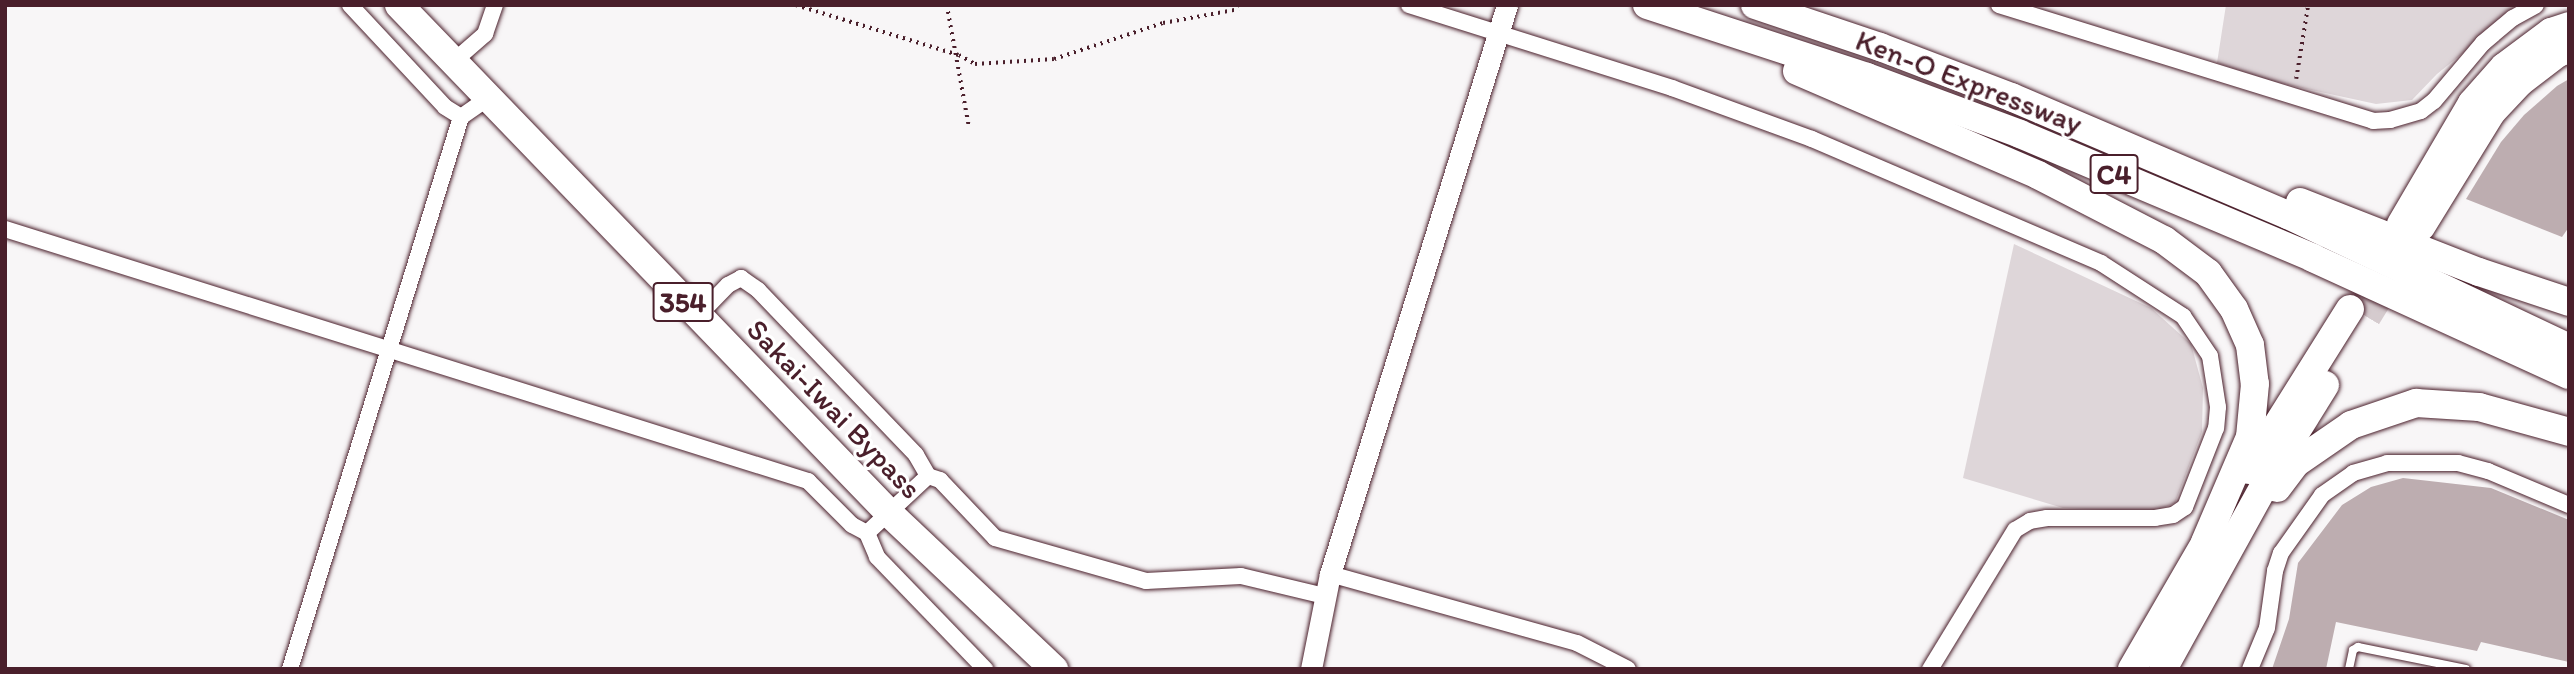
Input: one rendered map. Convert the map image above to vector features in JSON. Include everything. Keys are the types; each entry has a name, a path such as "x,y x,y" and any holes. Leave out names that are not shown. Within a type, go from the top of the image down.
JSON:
{"highway":[{"name":"Sakai-Iwai Bypass","path":"399,5 697,317 890,514 1054,665"},
{"path":"1627,5 1792,69 2038,175 2164,240 2208,273 2234,309 2245,333 2250,345 2255,384 2249,437 2205,542"},
{"name":"Ken-O Expressway","path":"1647,5 1867,77 2020,135 2313,258 2569,375"},
{"name":"Ken-O Expressway","path":"1755,5 1880,47 2011,97 2288,215 2569,348"},
{"path":"2569,26 2551,32 2504,67 2472,103 2411,227 2491,113 2520,82 2558,53 2569,49"},
{"path":"2011,97 2294,200 2479,272 2569,302"},
{"path":"2132,669 2205,542 2358,313 2163,669"},
{"path":"2236,540 2297,463 2351,425 2416,403 2479,407 2569,432"}],"street":[{"path":"350,5 445,107 461,117"},
{"path":"453,62 485,34 495,5"},
{"path":"1409,5 1672,88 1812,139 2101,263 2183,316 2210,356 2215,380 2216,428 2185,507 2173,515 2155,517 2048,518 2030,521 2015,530 1930,669"},
{"path":"1311,669 1330,574 1507,5"},
{"path":"1999,5 2373,121 2405,117 2434,101 2483,43 2514,18 2536,5"},
{"path":"290,669 461,117 487,99"},
{"path":"5,229 808,481 852,526 867,533 877,557 985,669"},
{"path":"697,317 728,285 741,278 758,290 916,455 928,476 940,480 995,538 1146,581 1241,576 1325,596"},
{"path":"2249,669 2267,628 2275,571 2281,553 2322,495 2353,473 2386,463 2458,463 2488,471 2569,505"},
{"path":"867,533 928,476"},
{"path":"1330,574 1577,643 1628,669"}],"lane":[{"path":"2349,669 2353,650 2358,647 2466,669"}],"path":[{"path":"796,5 959,55 975,64 1055,59 1163,23 1239,9"},
{"path":"947,5 959,55 969,126"},
{"path":"2292,98 2308,5"}],"shaded area":[{"path":"2226,5 2522,5 2437,74 2412,100 2376,104 2275,82 2217,63"},
{"path":"2569,79 2569,227 2562,237 2466,199 2501,142 2524,115"},
{"path":"2014,244 2151,308 2191,344 2203,388 2202,432 2175,503 2153,512 2063,508 1963,478"},
{"path":"2403,478 2491,488 2569,520 2569,662 2481,642 2477,651 2336,622 2326,669 2272,669 2289,619 2298,563 2342,505 2371,487"}],"tunnel":[{"path":"2367,317 2395,271"}]}
